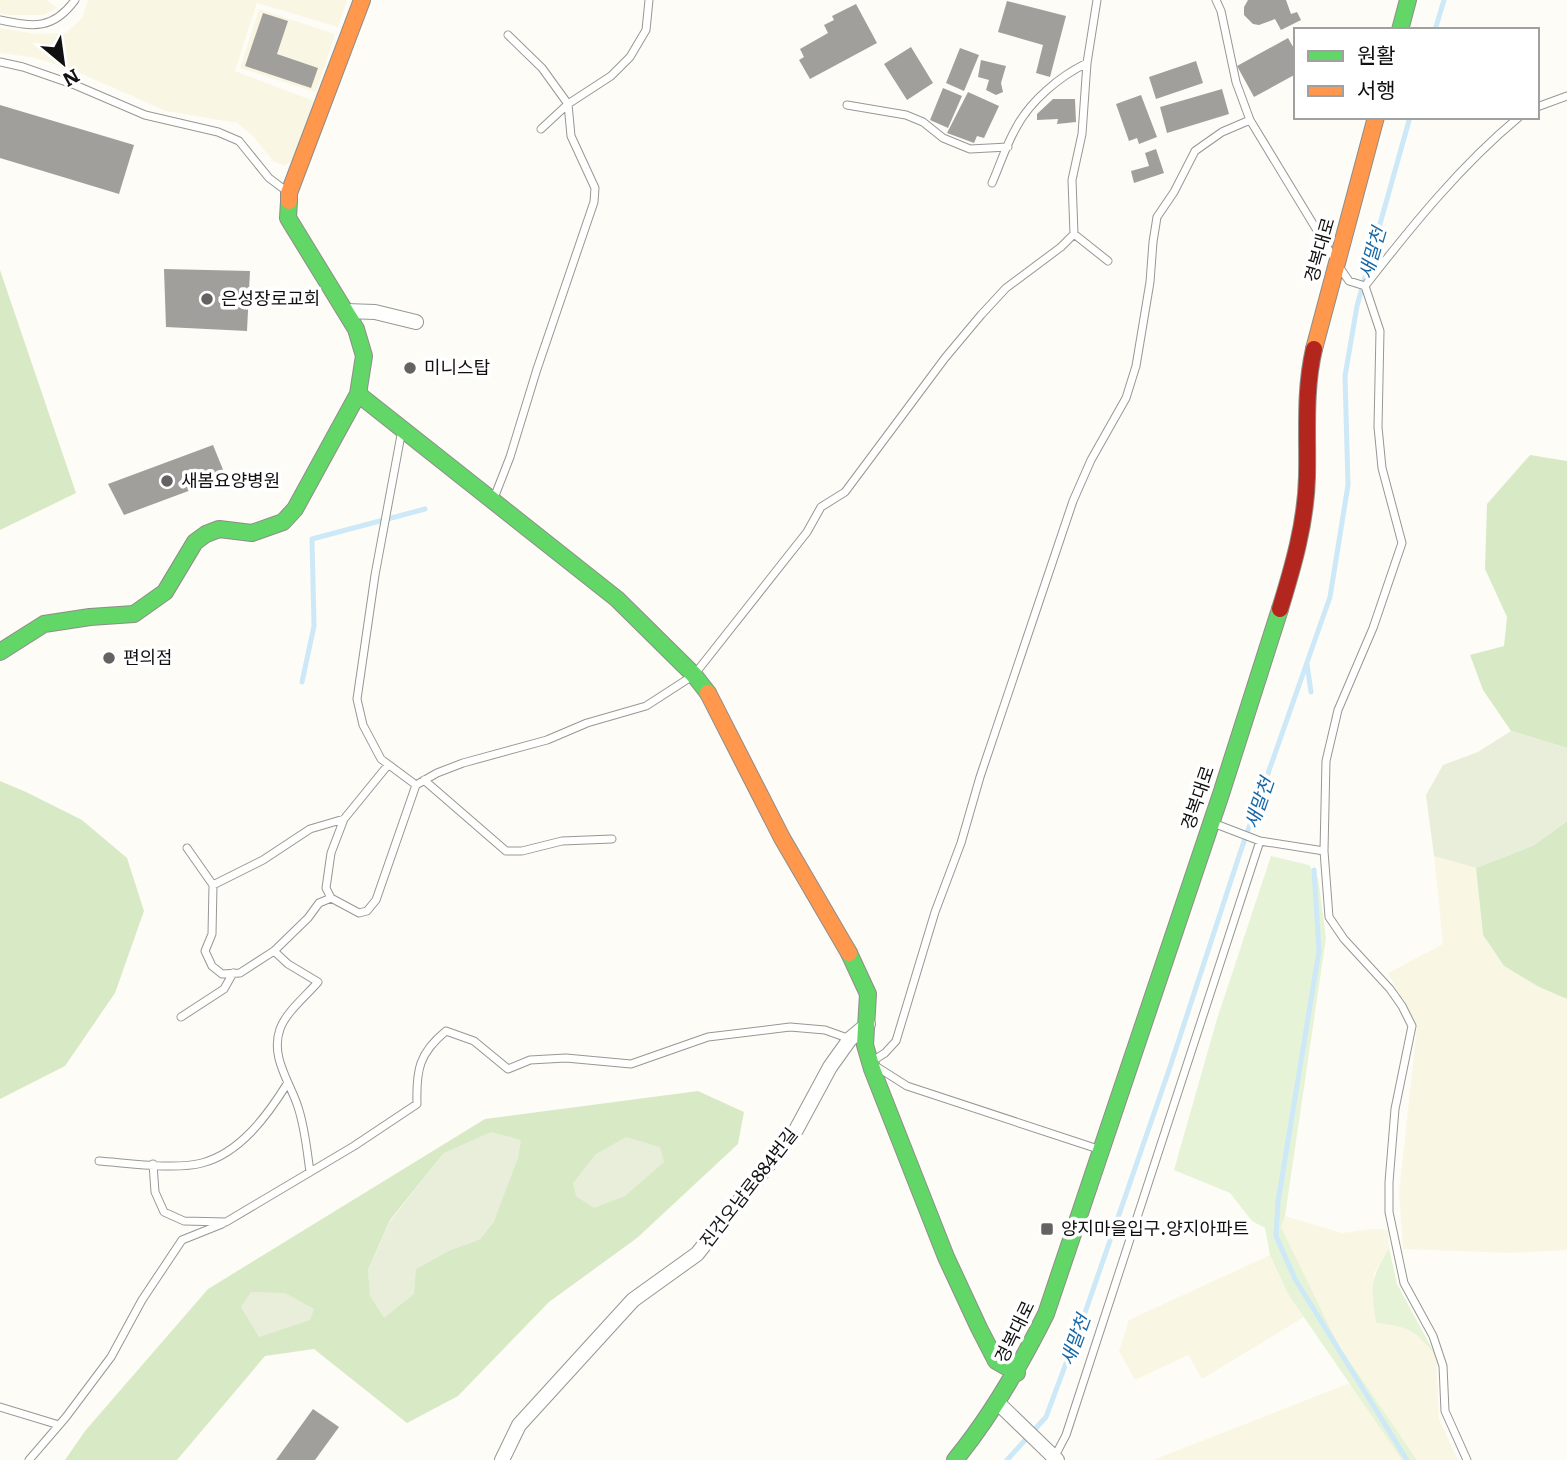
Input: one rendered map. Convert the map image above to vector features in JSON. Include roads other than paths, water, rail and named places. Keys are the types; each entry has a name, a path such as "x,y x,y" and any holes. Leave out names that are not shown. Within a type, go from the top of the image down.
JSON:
{"street":[{"path":"0,652 44,624 134,614 165,592 195,542 206,534 219,529 252,533 283,522 295,509 358,394 364,356 356,329 288,218 289,193 362,0"},
{"path":"1401,28 1408,0"},
{"name":"경복대로","path":"955,1460 1017,1373 1046,1314 1289,580 1302,522 1307,480 1307,396 1311,363 1375,119"},
{"path":"346,312 375,312 416,322"},
{"path":"358,394 401,431 617,599 694,675 713,699 782,838 849,953 869,994 865,1045 870,1063 946,1258 996,1361 1017,1373"},
{"name":"진건오남로884번길","path":"502,1460 519,1425 633,1300 697,1254 796,1130 830,1067 850,1039 868,1024"},
{"path":"998,1403 1056,1458"}],"lane":[{"path":"0,20 48,24 64,15 75,0"},
{"path":"541,129 568,104 611,76 630,57 646,30 649,0"},
{"path":"388,765 344,819 329,865 326,888 331,898 359,913 367,911 376,900 415,785 463,763 547,740 587,723 646,706 694,675 807,532 821,507 845,492 945,358 981,316 1006,288 1074,234 1072,180 1082,134 1087,63 1097,0"},
{"path":"1216,0 1221,11 1237,82 1250,120 1336,263 1349,281 1365,286"},
{"path":"492,502 510,457 594,202 595,188 571,136 568,104 542,68 509,35"},
{"path":"0,62 75,85 145,115 228,136 239,141 269,178 289,193"},
{"path":"992,183 1016,126 1043,94 1066,73 1087,63"},
{"path":"1539,106 1567,96"},
{"path":"847,105 906,115 923,122 943,138 970,149 1008,147"},
{"path":"1365,286 1410,229 1489,142 1517,119"},
{"path":"1101,1150 907,1086 870,1063 896,1041 935,912 961,843 980,778 1073,501 1091,460 1126,398 1136,366 1150,282 1157,217 1174,192 1195,151 1222,132 1250,120"},
{"path":"1074,234 1108,261"},
{"path":"1365,286 1380,331 1378,427 1382,468 1402,543 1373,628 1338,710 1326,761 1324,850 1329,918 1344,939 1390,989 1412,1026 1395,1109 1389,1182 1390,1212 1404,1283 1433,1336 1443,1366 1445,1411 1467,1460"},
{"path":"401,431 375,575 357,699 363,725 381,759 415,785"},
{"path":"424,780 506,851 522,851 562,841 612,839"},
{"path":"213,885 263,860 310,829 344,819"},
{"path":"1210,822 1260,841 1324,850"},
{"path":"1056,1458 1066,1435 1260,841"},
{"path":"187,849 213,885 212,934 205,951 212,966 222,974 240,973 274,951 320,903 331,898"},
{"path":"274,951 288,964 318,982 280,1029 276,1049 287,1084 298,1105 310,1172"},
{"path":"181,1017 224,989 233,973"},
{"path":"29,1460 111,1357 142,1300 181,1240 226,1223 355,1146 417,1104 416,1078 422,1058 433,1042 446,1031 474,1041 508,1069 530,1060 566,1058 631,1064 708,1037 790,1027 825,1030 850,1039"},
{"path":"99,1161 201,1163 224,1152 258,1125 287,1084"},
{"path":"153,1164 155,1192 164,1212 184,1221 226,1223"},
{"path":"0,1407 59,1425"}],"waterway":[{"name":"새말천","path":"1436,28 1444,0"},
{"name":"새말천","path":"1007,1460 1046,1417 1087,1307 1240,853 1330,597 1348,485 1345,376 1357,306 1409,119"},
{"path":"302,682 314,626 312,539 425,509"},
{"path":"1307,664 1311,692"},
{"path":"1314,870 1319,951 1278,1202 1276,1236 1295,1279 1407,1460"}],"place":[{"name":"은성장로교회","path":"207,299"},
{"name":"미니스탑","path":"410,368"},
{"name":"새봄요양병원","path":"167,481"},
{"name":"편의점","path":"109,658"},
{"name":"양지마을입구.양지아파트","path":"1047,1229"}]}
